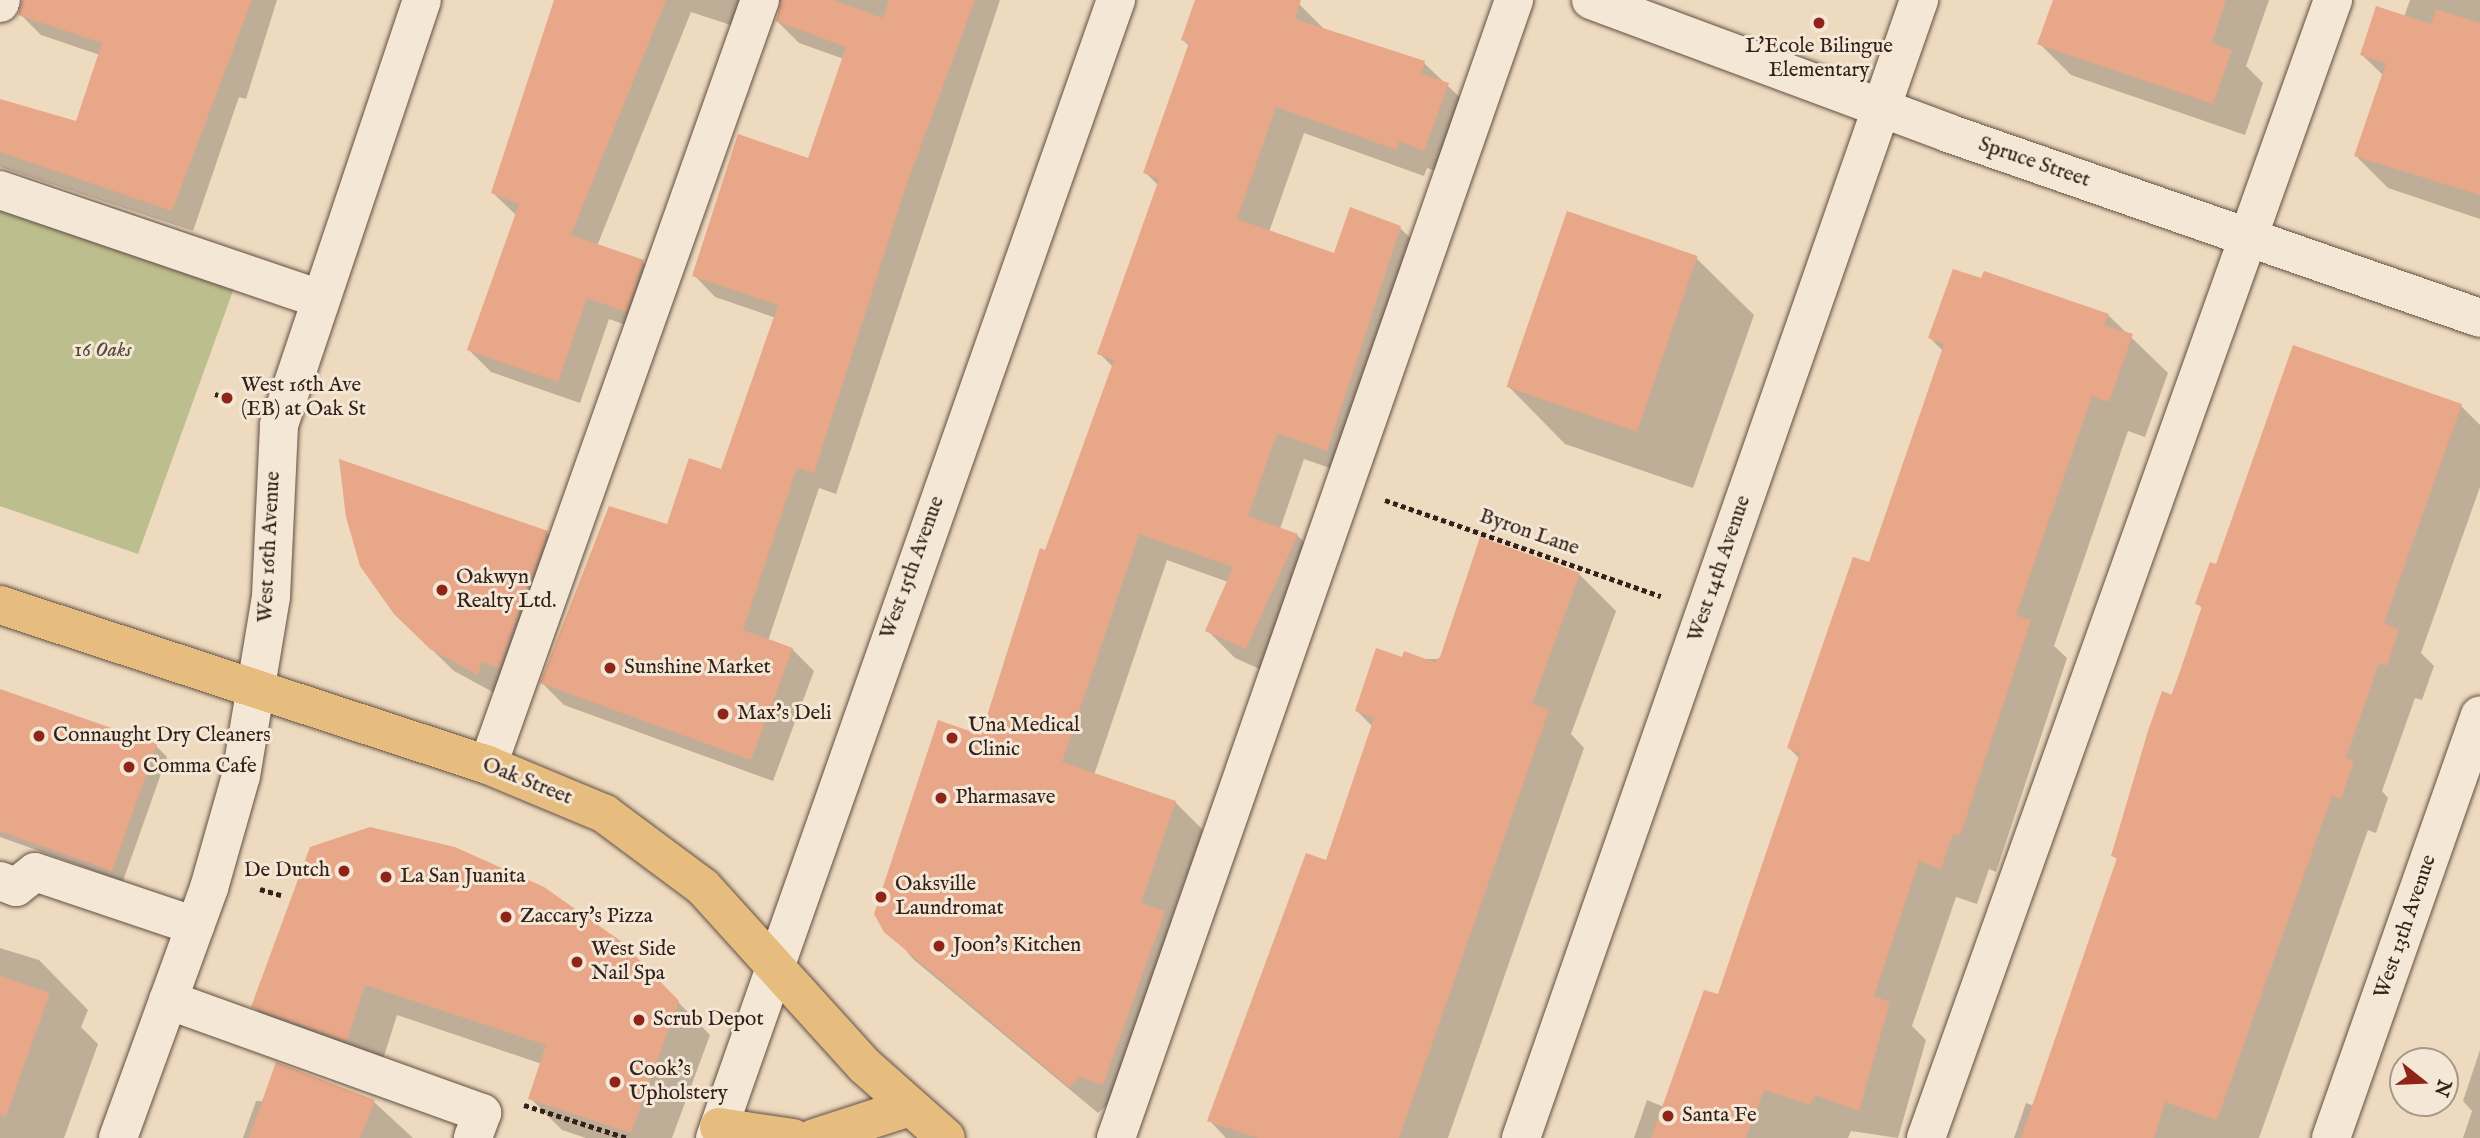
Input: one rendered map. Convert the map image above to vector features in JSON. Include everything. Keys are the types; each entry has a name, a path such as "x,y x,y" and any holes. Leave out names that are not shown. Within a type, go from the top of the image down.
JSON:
{"main road":[{"name":"Oak Street","path":"0,605 488,765 605,814 657,848 704,887 907,1108 946,1138"},
{"path":"814,1138 907,1108"},
{"path":"717,1133 793,1138"}],"street":[{"name":"West 16th Avenue","path":"118,1138 195,926 241,776 271,596 279,425 318,299 422,0"},
{"path":"488,765 760,0"},
{"name":"West 15th Avenue","path":"717,1133 1116,0"},
{"path":"1116,1138 1514,0"},
{"name":"Spruce Street","path":"1591,0 1882,108 2480,318"},
{"name":"West 14th Avenue","path":"1521,1138 1919,0"},
{"path":"1926,1138 2333,0"},
{"path":"0,190 318,299"},
{"name":"West 13th Avenue","path":"2331,1138 2480,715"},
{"path":"0,881 16,887 35,872 195,926"},
{"path":"168,999 477,1125"}],"path":[{"path":"215,394 227,398"},
{"name":"Byron Lane","path":"1343,485 1705,612"},
{"path":"260,889 281,895"},
{"path":"477,1125 526,1104 627,1138"}],"green space":[{"name":"16 Oaks","path":"0,203 234,288 138,554 0,506"}],"building":[{"path":"22,0 252,0 172,211 0,152 0,99 76,121 102,43 18,15"},
{"path":"554,0 666,0 571,235 644,260 626,312 587,298 558,382 467,350 519,204 491,193"},
{"path":"781,0 833,0 883,18 889,0 975,0 906,186 814,473 797,468 743,630 793,648 751,760 540,683 609,506 667,524 689,458 721,469 778,305 692,276 738,134 808,158 846,47 776,21"},
{"path":"1195,0 1301,0 1295,19 1425,61 1421,74 1449,83 1424,151 1399,141 1397,150 1276,107 1237,219 1334,253 1350,207 1401,226 1327,451 1277,433 1248,516 1298,534 1246,649 1205,631 1233,567 1139,534 1062,762 1176,801 1141,903 1165,911 1103,1085 1080,1077 1069,1087 884,932 874,914 938,720 981,735 1040,548 1045,550 1114,360 1097,354 1159,179 1143,173 1189,43 1181,40"},
{"path":"2053,0 2226,0 2212,43 2232,50 2213,104 2037,44"},
{"path":"2376,6 2431,24 2436,9 2480,23 2480,195 2354,156 2386,63 2360,55"},
{"path":"1567,211 1697,256 1637,432 1506,387"},
{"path":"1953,269 1981,278 1984,271 2109,314 2104,325 2133,334 2109,402 2092,396 2016,615 2031,620 1960,836 1953,834 1941,869 1919,861 1874,996 1890,1002 1859,1111 1815,1095 1810,1105 1764,1090 1746,1138 1651,1138 1704,990 1718,994 1800,753 1787,748 1853,557 1869,562 1944,344 1928,338"},
{"path":"2293,345 2462,404 2384,623 2399,629 2387,666 2379,663 2346,758 2354,761 2341,799 2332,796 2217,1120 2165,1102 2154,1138 2021,1138 2117,858 2111,856 2148,731 2162,691 2172,695 2202,606 2195,604 2210,562 2216,564"},
{"name":"Oakwyn Realty Ltd.","path":"339,459 548,531 499,668 482,662 478,675 430,649 394,614 360,566 346,517"},
{"path":"1480,537 1580,573 1532,704 1549,710 1399,1138 1258,1138 1207,1121 1306,853 1326,860 1374,718 1355,711 1376,648 1402,657 1404,651 1434,662 1440,657"},
{"path":"0,689 157,744 112,871 0,831"},
{"path":"370,827 455,847 544,887 622,942 679,1001 631,1133 528,1099 546,1045 365,985 347,1041 251,1007 310,847"},
{"path":"0,976 50,993 6,1116 0,1115"},
{"path":"276,1062 375,1100 360,1138 249,1138"}],"place":[{"name":"L'Ecole Bilingue Elementary","path":"1819,23"},
{"name":"West 16th Ave (EB) at Oak St","path":"227,398"},
{"name":"Oakwyn Realty Ltd.","path":"442,590"},
{"name":"Sunshine Market","path":"610,668"},
{"name":"Max's Deli","path":"723,714"},
{"name":"Connaught Dry Cleaners","path":"39,736"},
{"name":"Una Medical Clinic","path":"952,738"},
{"name":"Comma Cafe","path":"129,767"},
{"name":"Pharmasave","path":"941,798"},
{"name":"De Dutch","path":"344,871"},
{"name":"La San Juanita","path":"386,877"},
{"name":"Oaksville Laundromat","path":"881,897"},
{"name":"Zaccary's Pizza","path":"506,917"},
{"name":"Joon's Kitchen","path":"939,946"},
{"name":"West Side Nail Spa","path":"577,962"},
{"name":"Scrub Depot","path":"639,1020"},
{"name":"Cook's Upholstery","path":"615,1082"},
{"name":"Santa Fe","path":"1668,1116"}]}
